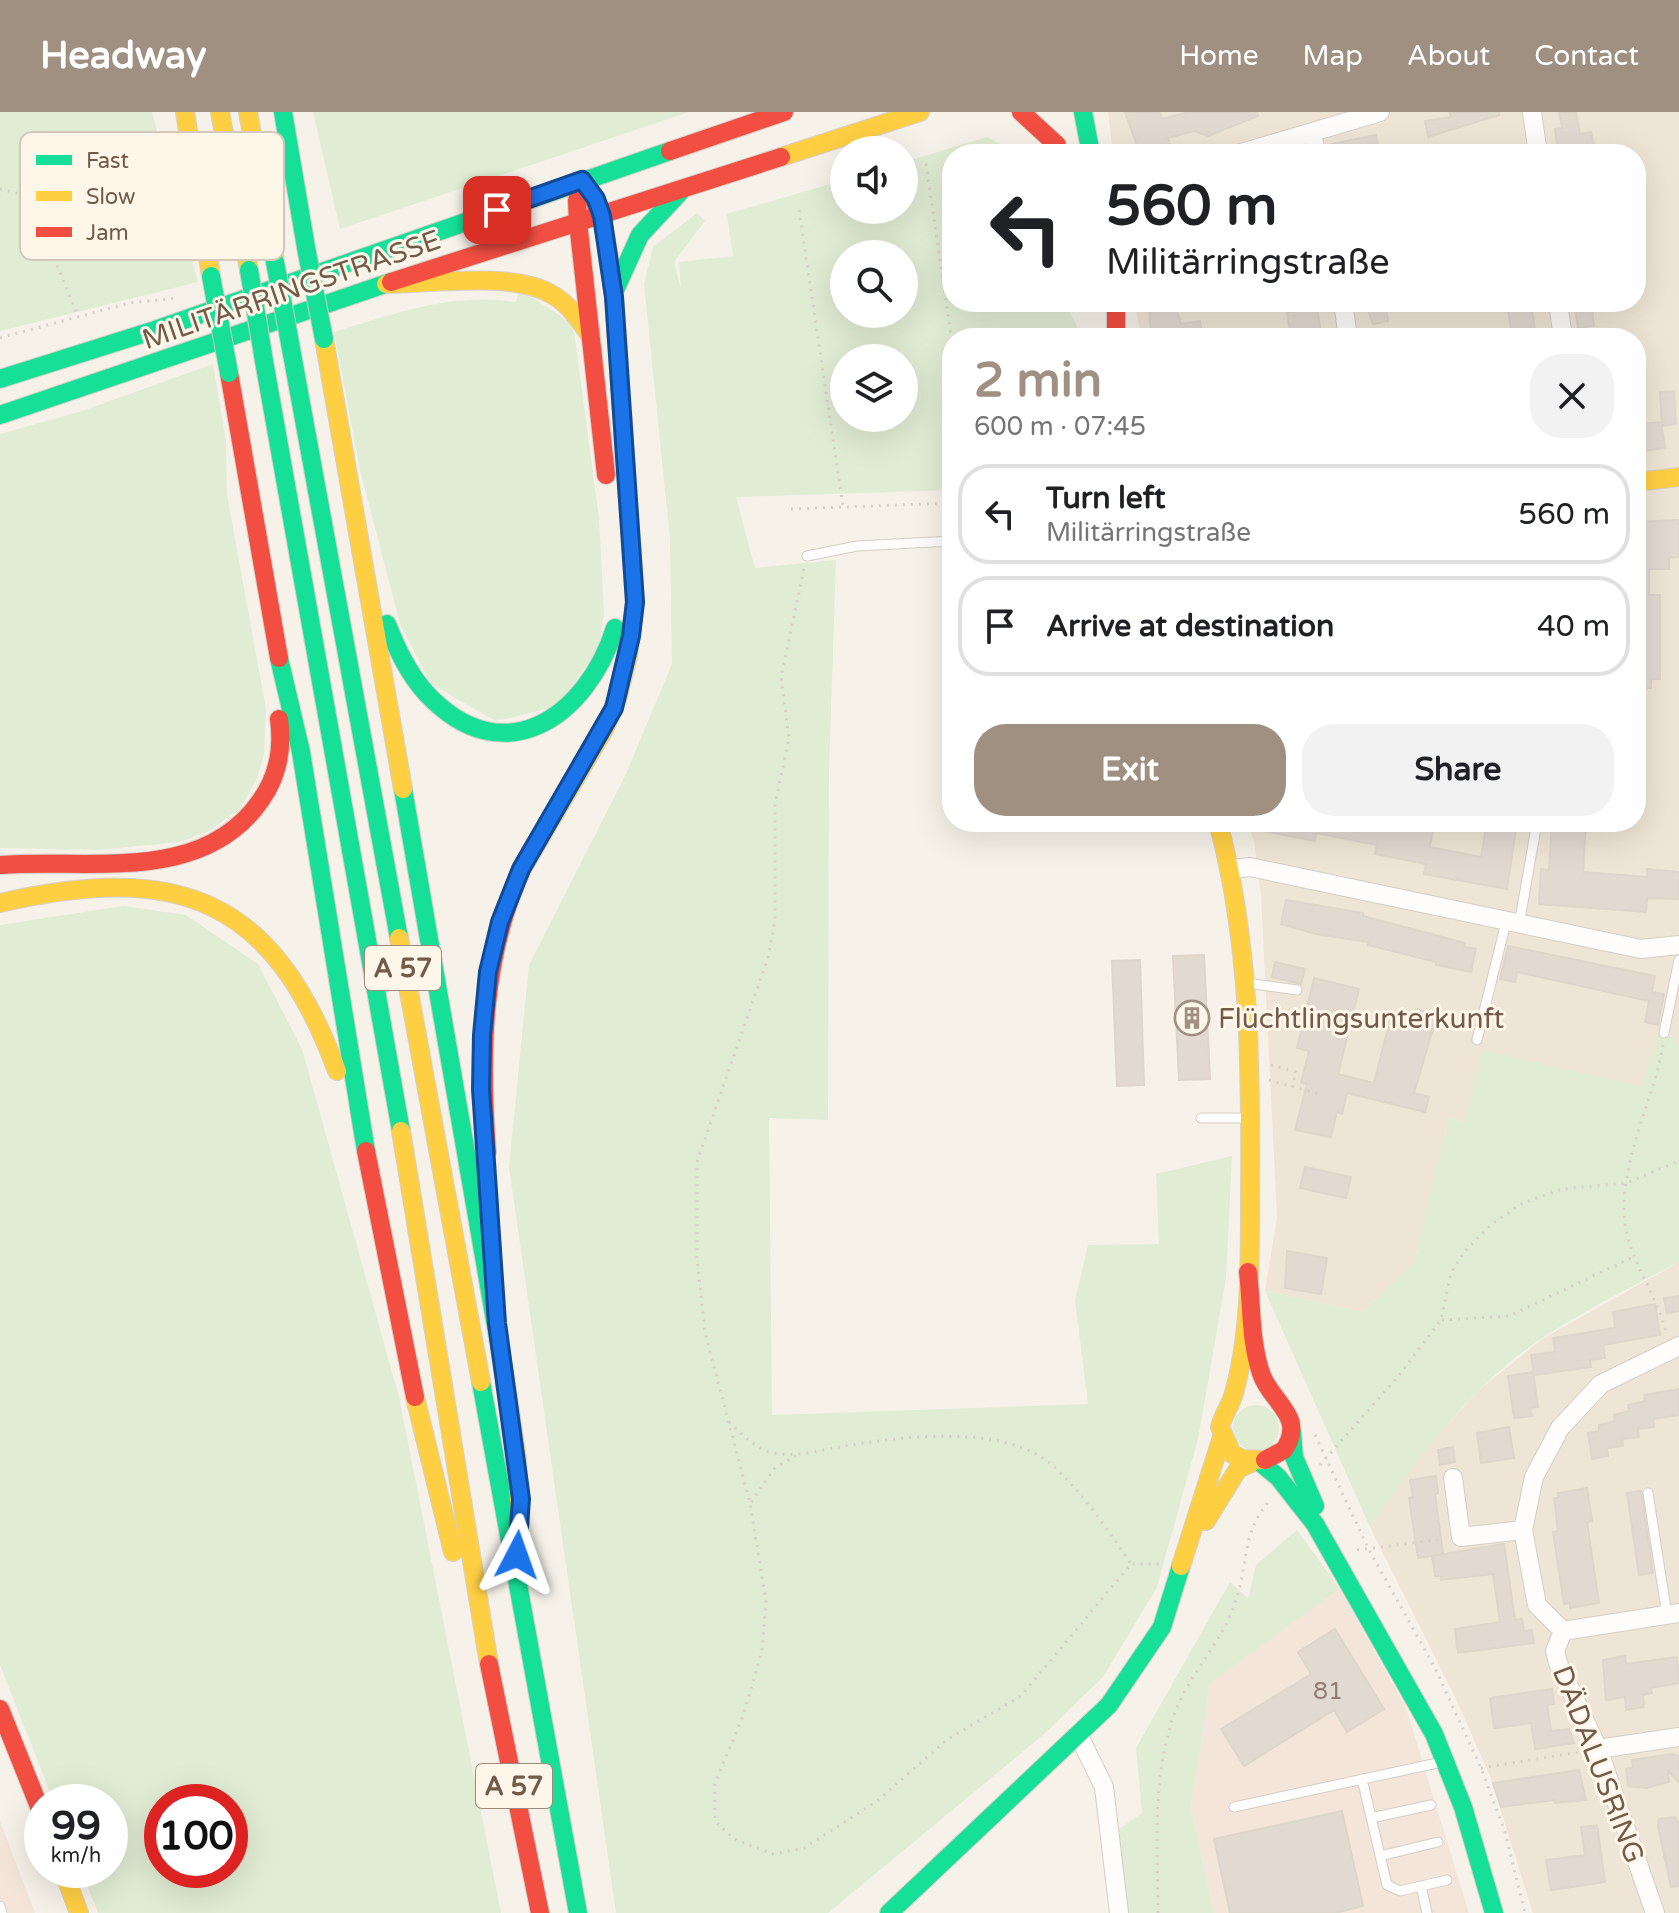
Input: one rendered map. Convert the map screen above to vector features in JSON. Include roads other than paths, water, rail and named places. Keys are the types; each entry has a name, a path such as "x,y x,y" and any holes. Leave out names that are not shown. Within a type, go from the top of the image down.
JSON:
{"main road":[{"path":"183,112 188,132"},
{"name":"A 57","path":"220,112 224,132"},
{"name":"A 57","path":"248,112 252,132"},
{"path":"283,112 368,577 497,1323 521,1499 515,1582"},
{"name":"MILITÄRRINGSTRASSE","path":"0,379 168,326 784,112"},
{"name":"MILITÄRRINGSTRASSE","path":"0,415 386,284 920,112"},
{"path":"1021,112 1052,144"},
{"path":"1054,112 1057,144"},
{"path":"1083,112 1089,144"},
{"path":"368,577 397,649 415,680 456,717 480,727 519,731 542,726 572,707 604,665 613,637 617,606 578,222 577,201 582,180"},
{"path":"497,1323 481,1089 488,972 500,922 521,869 614,708 631,636 633,562 614,297 602,216 596,199 582,180"},
{"path":"614,297 624,260 636,239 681,191"},
{"path":"209,260 268,608 304,767 326,923 377,1204"},
{"name":"A 57","path":"247,260 409,1179 488,1658 540,1913"},
{"name":"A 57","path":"275,260 515,1582 554,1768 578,1913"},
{"path":"386,284 526,282 560,298 577,313 589,334"},
{"path":"1646,481 1679,477"},
{"path":"268,608 340,800"},
{"path":"0,865 176,859 203,852 240,830 265,795 282,745 270,665 268,608"},
{"path":"1221,832 1232,869 1247,983 1250,1118 1248,1272 1235,1390 1220,1427 1222,1437 1232,1454 1275,1471 1333,1555 1445,1762 1489,1911"},
{"path":"0,903 70,888 148,888 211,906 254,934 288,966 313,1007 336,1066 377,1204"},
{"name":"A 57","path":"377,1204 428,1461 455,1561 488,1658"},
{"path":"1248,1272 1259,1369 1264,1385 1291,1419 1294,1457 1333,1555"},
{"path":"1226,1408 1251,1392 1276,1398"},
{"path":"1179,1560 1238,1469 1280,1455 1292,1432"},
{"path":"889,1913 1109,1705 1162,1627 1179,1560 1222,1437"},
{"path":"0,1709 30,1784"},
{"path":"70,1888 79,1913"}],"street":[{"path":"1272,144 1380,112"},
{"path":"1532,112 1537,144"},
{"path":"1312,132 1314,144"},
{"path":"1232,869 1250,867 1641,949 1679,945"},
{"name":"DÄDALUSRING","path":"1655,1913 1598,1749 1558,1663 1557,1639 1563,1631 1537,1605 1523,1530 1534,1477 1560,1428 1601,1384 1675,1348"},
{"path":"1453,1478 1461,1537 1523,1530"},
{"path":"1563,1631 1673,1614"},
{"path":"1079,1736 1104,1787 1119,1913"},
{"path":"1598,1749 1679,1737"}],"lane":[{"path":"807,556 857,546 942,542"},
{"path":"1477,1040 1513,923 1535,832"},
{"path":"1664,1033 1679,960"},
{"path":"1247,983 1297,990"},
{"path":"1201,1118 1250,1118"},
{"path":"1648,1493 1673,1614"},
{"path":"1234,1807 1445,1762"},
{"path":"1362,1779 1387,1885 1400,1891 1447,1880"},
{"path":"1371,1818 1431,1805"},
{"path":"1380,1856 1438,1842"},
{"path":"1421,1886 1427,1913"},
{"path":"0,1906 2,1913"}],"place":[{"name":"Flüchtlingsunterkunft","path":"1192,1018"}]}
